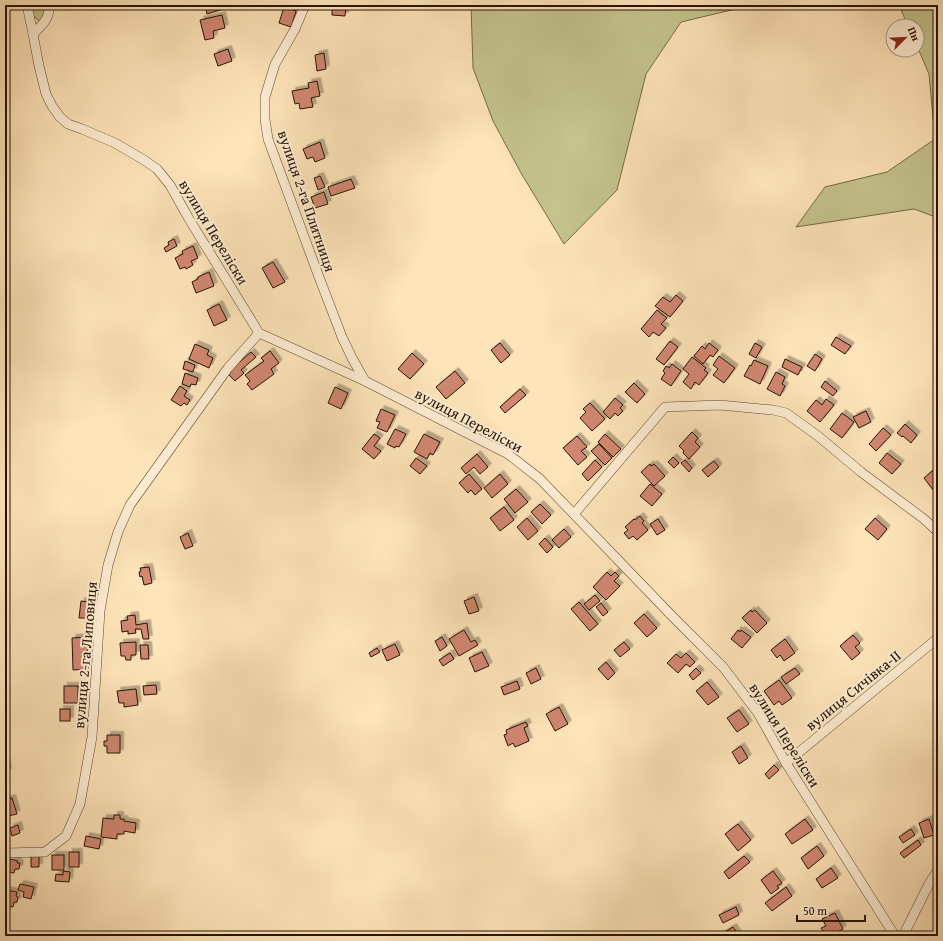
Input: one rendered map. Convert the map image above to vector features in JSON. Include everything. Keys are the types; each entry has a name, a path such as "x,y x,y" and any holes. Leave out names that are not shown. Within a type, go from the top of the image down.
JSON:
{"street":[{"name":"вулиця Переліски","path":"27,5 39,66 46,94 52,106 68,124 115,142 157,169 170,185 259,334 365,381 508,454 540,479 723,667 758,713 786,763 895,936"},
{"path":"33,34 46,21 49,5"},
{"name":"вулиця 2-га Плитниця","path":"305,5 295,29 275,64 265,97 265,119 268,139 318,277 342,336 365,381"},
{"name":"вулиця 2-га Липовиця","path":"5,852 45,852 66,836 80,804 92,737 100,611 108,565 118,532 134,499 228,368 259,334"},
{"path":"574,514 665,407 720,405 773,410 786,413 818,436 862,472 924,519 938,532"},
{"name":"вулиця Сичівка-II","path":"786,763 938,638"},
{"path":"903,936 938,870"}],"shaded area":[{"path":"30,5 47,5 42,22 33,15"},
{"path":"471,5 746,5 744,7 681,22 646,74 617,190 564,244 521,173 493,121 473,68"},
{"path":"899,5 938,5 938,218 914,209 796,227 825,187 887,172 935,139 929,74 922,58 925,58 925,18 905,18"}],"building":[{"path":"205,5 226,5 227,8 207,14"},
{"path":"332,5 346,5 345,16 332,15"},
{"path":"284,7 296,11 291,27 279,23"},
{"path":"222,15 225,28 213,31 214,38 205,40 200,20"},
{"path":"228,49 232,61 218,66 214,54"},
{"path":"324,53 326,69 317,71 315,55"},
{"path":"317,81 320,96 311,98 313,107 300,109 299,103 295,104 292,91 309,88 308,83"},
{"path":"320,142 325,158 315,162 313,157 307,159 303,149"},
{"path":"320,176 325,187 318,190 314,178"},
{"path":"351,179 355,188 331,196 328,187"},
{"path":"324,192 328,204 315,208 311,197"},
{"path":"174,239 177,246 166,252 164,248 169,245 168,242"},
{"path":"193,246 198,258 191,261 193,265 186,269 185,267 180,269 175,258 183,254 182,251"},
{"path":"273,262 285,282 273,288 262,268"},
{"path":"209,272 214,286 196,293 192,282 198,279 198,277"},
{"path":"676,295 683,301 670,317 655,306 663,297 670,302"},
{"path":"219,304 227,320 214,326 207,310"},
{"path":"657,310 667,318 661,324 666,328 659,336 653,332 649,337 641,329"},
{"path":"836,337 851,346 845,354 831,345"},
{"path":"670,341 678,347 664,365 656,359"},
{"path":"500,343 510,355 501,363 491,350"},
{"path":"709,343 718,350 713,357 710,355 703,364 694,356 702,346 705,349"},
{"path":"755,343 762,347 756,358 749,354"},
{"path":"195,344 209,350 207,355 213,358 209,368 189,359"},
{"path":"270,351 279,363 271,369 274,374 252,390 247,384 250,381 245,375 264,361 261,358"},
{"path":"251,352 256,357 241,370 244,373 235,381 227,373"},
{"path":"412,353 424,364 410,379 398,369"},
{"path":"815,354 822,359 815,371 807,366"},
{"path":"719,356 735,368 724,383 713,375 718,369 713,365"},
{"path":"692,357 706,368 704,370 708,373 699,385 695,382 691,389 683,382 689,374 683,369"},
{"path":"785,359 802,367 798,375 782,367"},
{"path":"754,360 768,366 760,384 744,376"},
{"path":"185,361 195,365 193,372 183,369"},
{"path":"672,364 681,371 671,386 661,379 665,373 663,371 666,366 669,368"},
{"path":"455,371 465,383 446,399 436,387"},
{"path":"776,372 785,377 782,384 785,386 780,396 767,389"},
{"path":"185,373 198,378 196,385 191,384 190,387 182,384"},
{"path":"825,381 837,391 833,396 821,387"},
{"path":"634,383 645,394 637,403 625,392"},
{"path":"180,386 187,391 184,396 190,400 187,405 184,403 181,406 171,400"},
{"path":"335,387 348,393 341,409 328,403"},
{"path":"520,389 526,395 505,413 500,407"},
{"path":"615,398 623,405 620,408 623,411 618,416 615,413 610,419 603,412"},
{"path":"826,399 834,405 820,422 807,411 816,400 822,405"},
{"path":"590,403 605,419 592,431 580,418 586,412 583,409"},
{"path":"381,409 395,415 387,432 377,428 380,422 376,421"},
{"path":"866,411 871,422 859,428 853,417"},
{"path":"842,413 854,422 842,438 830,429"},
{"path":"905,424 917,435 911,443 897,433"},
{"path":"883,428 891,435 876,451 869,444"},
{"path":"395,429 406,434 399,447 396,446 395,448 387,444"},
{"path":"692,432 698,438 695,442 700,447 689,459 679,446"},
{"path":"374,434 380,438 374,446 381,451 374,459 362,449"},
{"path":"424,434 440,442 433,455 430,453 427,459 414,452"},
{"path":"605,434 621,449 613,457 598,442"},
{"path":"577,436 587,447 581,451 587,457 578,465 563,448"},
{"path":"599,444 612,458 605,465 591,451"},
{"path":"887,453 901,464 892,474 879,463"},
{"path":"477,454 488,467 480,474 474,467 466,474 461,468"},
{"path":"673,457 679,463 674,468 668,462"},
{"path":"416,458 427,466 420,474 410,466"},
{"path":"595,460 602,467 588,481 582,474"},
{"path":"685,460 692,468 689,472 681,463"},
{"path":"714,461 719,467 708,477 702,470"},
{"path":"650,464 651,466 654,464 665,476 654,486 641,472"},
{"path":"938,466 938,486 933,490 924,478"},
{"path":"469,474 482,489 475,495 471,490 468,493 459,483"},
{"path":"500,474 508,484 492,498 484,488"},
{"path":"650,484 662,494 652,506 640,496"},
{"path":"516,489 528,502 515,513 504,499"},
{"path":"540,504 551,515 542,524 531,512"},
{"path":"504,507 514,520 500,531 490,518"},
{"path":"640,516 644,521 642,523 648,530 637,540 633,536 629,539 624,533 628,530 625,527"},
{"path":"527,518 538,531 528,540 517,527"},
{"path":"875,518 887,529 878,540 865,529"},
{"path":"658,519 665,530 657,535 650,524"},
{"path":"564,529 571,537 559,548 552,540"},
{"path":"188,533 193,546 185,549 180,537"},
{"path":"545,538 553,547 547,553 539,544"},
{"path":"149,567 152,583 144,585 142,576 140,577 140,568"},
{"path":"607,572 611,576 615,572 619,576 614,581 620,586 606,600 593,587"},
{"path":"595,595 600,601 589,610 584,604"},
{"path":"474,597 479,611 469,614 464,601"},
{"path":"81,601 89,602 87,618 79,618"},
{"path":"579,602 598,624 590,631 571,609"},
{"path":"601,603 608,612 603,616 596,607"},
{"path":"751,610 752,612 755,610 767,623 757,633 742,618"},
{"path":"644,614 657,628 647,637 634,623"},
{"path":"135,615 136,625 147,623 149,639 143,639 141,629 135,629 136,633 128,634 128,631 122,632 121,621 128,620 127,616"},
{"path":"464,630 471,642 475,640 478,645 459,656 449,639"},
{"path":"738,630 740,632 741,630 751,637 742,648 731,639"},
{"path":"853,635 860,643 855,647 860,653 852,660 840,646"},
{"path":"87,637 88,669 73,670 72,638"},
{"path":"442,637 447,646 440,651 435,641"},
{"path":"785,639 795,653 784,661 780,655 777,658 771,650"},
{"path":"136,642 136,655 131,655 131,660 126,660 125,656 121,656 120,643"},
{"path":"624,642 630,649 620,657 614,650"},
{"path":"395,644 400,655 387,661 382,650"},
{"path":"140,645 148,645 149,659 141,659"},
{"path":"377,648 380,652 371,657 369,653"},
{"path":"482,652 489,666 475,672 469,658"},
{"path":"450,653 454,659 443,666 439,660"},
{"path":"686,653 695,662 690,667 686,664 678,673 667,663 676,654 681,658"},
{"path":"606,662 615,673 608,680 598,669"},
{"path":"536,668 541,679 531,684 526,673"},
{"path":"696,668 701,673 693,680 689,675"},
{"path":"795,668 800,674 786,684 781,677"},
{"path":"779,680 792,698 782,705 779,701 774,705 764,691"},
{"path":"517,681 520,689 504,695 501,687"},
{"path":"707,682 719,697 708,705 696,691"},
{"path":"156,685 157,694 144,695 143,686"},
{"path":"64,686 78,686 78,703 64,703"},
{"path":"136,689 138,705 124,707 124,703 119,703 117,691"},
{"path":"559,707 568,724 555,731 546,714"},
{"path":"60,709 70,709 70,721 60,721"},
{"path":"739,710 749,724 737,732 727,718"},
{"path":"526,722 528,726 524,728 529,741 515,747 513,743 508,746 504,735 507,734 506,730"},
{"path":"107,735 120,735 120,753 107,753 107,746 104,746 104,741 107,741"},
{"path":"741,746 748,758 739,764 732,752"},
{"path":"5,758 8,772 5,773"},
{"path":"774,765 779,770 769,779 765,774"},
{"path":"12,798 17,814 8,816 5,807 5,800"},
{"path":"114,815 120,815 120,819 124,819 124,821 136,823 135,833 124,831 124,834 117,834 117,839 101,837 103,818 114,819"},
{"path":"805,819 813,830 792,844 785,834"},
{"path":"929,819 934,835 924,838 919,823"},
{"path":"738,824 751,840 738,851 725,834"},
{"path":"18,825 20,833 12,836 10,828"},
{"path":"911,829 915,835 903,843 899,837"},
{"path":"86,836 101,839 99,849 84,846"},
{"path":"918,840 921,845 904,858 900,853"},
{"path":"817,846 824,856 808,869 801,858"},
{"path":"69,852 79,852 79,867 69,867"},
{"path":"52,855 64,855 64,870 52,870"},
{"path":"39,856 39,867 31,867 31,857"},
{"path":"744,856 750,862 729,879 724,872"},
{"path":"10,859 20,863 19,869 15,869 14,873 8,872"},
{"path":"831,868 838,878 822,888 816,879"},
{"path":"63,871 70,872 69,882 55,881 56,874 63,875"},
{"path":"773,871 782,883 777,886 779,888 771,894 761,880"},
{"path":"20,884 34,887 31,899 23,897 24,892 18,890"},
{"path":"786,887 792,896 772,911 765,903"},
{"path":"5,890 17,892 17,902 14,902 13,907 5,906"},
{"path":"736,907 739,915 723,923 719,915"},
{"path":"835,913 843,929 830,936 826,936 821,928 826,926 822,919"},
{"path":"733,927 739,936 720,935"}]}
